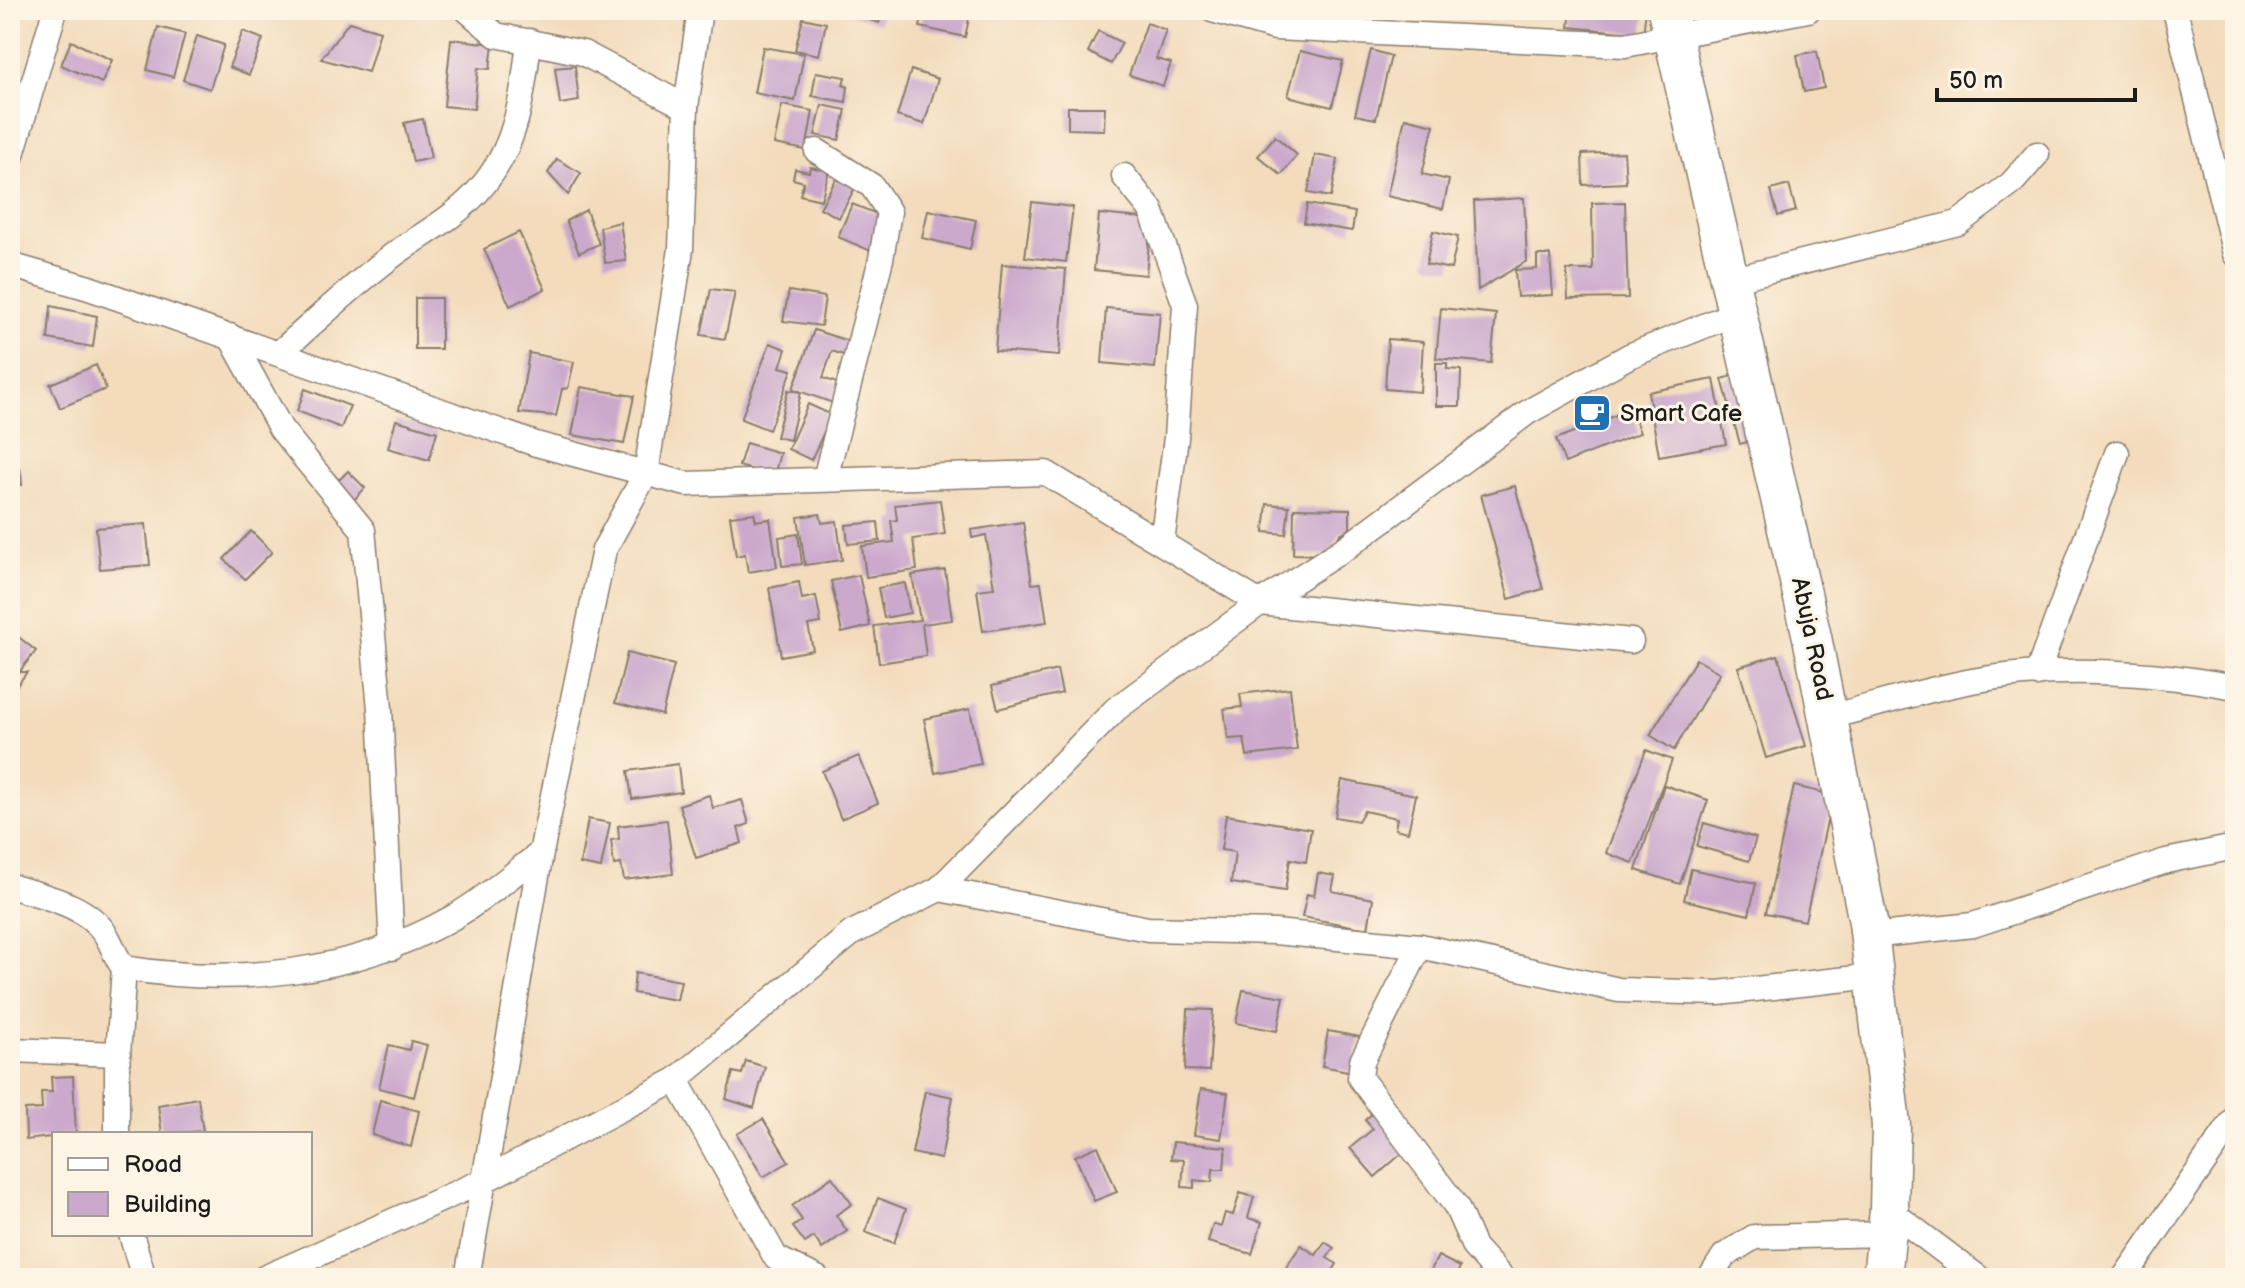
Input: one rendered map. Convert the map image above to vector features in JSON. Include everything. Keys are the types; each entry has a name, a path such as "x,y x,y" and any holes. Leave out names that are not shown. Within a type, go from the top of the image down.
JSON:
{"main road":[{"name":"Abuja Road","path":"1670,24 1735,296 1829,717 1870,936 1891,1125 1888,1222 1882,1278"}],"street":[{"path":"10,161 55,10"},
{"path":"467,10 496,35 583,53 686,107"},
{"path":"467,1278 541,853 604,550 646,473 681,249 686,107 700,10"},
{"path":"1212,10 1275,28 1625,45 1670,24 1808,10"},
{"path":"2175,10 2235,254"},
{"path":"279,353 395,253 453,215 484,185 505,151 521,111 529,41"},
{"path":"817,151 872,186 889,212 877,273 825,479"},
{"path":"264,1278 483,1181 676,1080 852,933 939,889 1116,709 1260,603 1347,547 1528,412 1735,296 1958,223 2011,184 2037,154"},
{"path":"1124,176 1151,210 1185,305 1176,438 1162,542"},
{"path":"10,265 89,288 536,444 686,484 1046,473 1260,603 1631,641"},
{"path":"230,336 281,429 363,530 380,709 392,948"},
{"path":"2037,674 2117,453"},
{"path":"1829,717 1973,681 2065,671 2165,674 2235,687"},
{"path":"1870,936 1973,925 2166,861 2235,847"},
{"path":"10,886 88,914 106,935 115,958 124,968 219,975 297,973 392,948 455,917 541,853"},
{"path":"939,889 1148,929 1275,932 1420,946 1619,990 1718,993 1875,976"},
{"path":"1420,946 1362,1061 1360,1078 1456,1206 1474,1247 1502,1278"},
{"path":"117,1132 124,968"},
{"path":"10,1050 118,1054"},
{"path":"676,1080 776,1258 817,1278"},
{"path":"2128,1277 2235,1118"},
{"path":"1710,1278 1724,1256 1754,1237 1888,1222 1979,1278"},
{"path":"132,1236 144,1278"}],"building":[{"path":"487,10 530,10 530,11 490,22"},
{"path":"838,10 883,10 879,23"},
{"path":"924,10 970,14 965,37 920,27"},
{"path":"1313,10 1368,10 1369,24 1314,27"},
{"path":"1571,10 1646,10 1643,34 1569,27"},
{"path":"803,18 826,23 819,55 795,50"},
{"path":"349,22 380,31 368,72 321,59"},
{"path":"1147,23 1166,30 1156,59 1171,63 1163,86 1129,75"},
{"path":"158,27 185,34 173,77 147,70"},
{"path":"243,31 263,39 249,75 229,67"},
{"path":"1098,31 1122,43 1111,64 1088,52"},
{"path":"197,36 224,45 210,89 183,80"},
{"path":"451,39 493,44 490,69 478,68 474,109 444,106"},
{"path":"71,41 112,60 102,83 61,65"},
{"path":"763,47 804,54 795,101 754,93"},
{"path":"1371,50 1391,56 1376,119 1355,115"},
{"path":"1300,51 1343,61 1332,107 1288,96"},
{"path":"1817,51 1824,88 1804,92 1797,55"},
{"path":"575,66 579,101 560,104 555,68"},
{"path":"911,70 938,79 924,124 897,116"},
{"path":"816,72 845,77 843,85 848,87 846,102 812,96"},
{"path":"782,105 813,111 806,150 774,144"},
{"path":"822,105 846,110 839,140 815,135"},
{"path":"1068,107 1105,107 1104,130 1068,129"},
{"path":"1405,118 1434,125 1422,174 1449,180 1443,209 1387,196"},
{"path":"423,119 431,158 413,162 404,123"},
{"path":"1275,136 1297,155 1281,175 1258,156"},
{"path":"1624,152 1626,183 1583,185 1582,154"},
{"path":"1315,155 1338,159 1331,197 1308,193"},
{"path":"557,159 581,173 568,195 548,173"},
{"path":"810,167 829,171 821,200 800,195 804,182 793,179 795,169 809,172"},
{"path":"840,172 858,182 839,218 820,208"},
{"path":"1789,185 1796,211 1778,216 1771,190"},
{"path":"1524,198 1527,261 1478,290 1474,201"},
{"path":"1032,202 1073,207 1066,262 1025,257"},
{"path":"1625,202 1628,298 1568,299 1567,270 1593,270 1592,203"},
{"path":"852,204 885,217 871,251 838,237"},
{"path":"1307,204 1355,212 1352,231 1304,223"},
{"path":"586,210 599,244 579,253 566,221"},
{"path":"928,210 976,220 970,249 922,238"},
{"path":"1099,214 1151,219 1146,275 1094,270"},
{"path":"620,222 626,261 605,263 600,227"},
{"path":"1433,231 1458,237 1451,269 1426,264"},
{"path":"519,232 545,289 510,306 484,249"},
{"path":"1537,255 1550,255 1553,295 1517,297 1515,270 1537,269"},
{"path":"1002,264 1066,269 1059,356 995,351"},
{"path":"711,289 735,292 725,339 701,335"},
{"path":"789,291 825,297 821,326 783,321"},
{"path":"415,298 441,298 441,349 415,349"},
{"path":"51,306 97,316 93,347 48,339"},
{"path":"1106,308 1160,313 1155,368 1102,363"},
{"path":"1441,308 1496,314 1491,363 1436,358"},
{"path":"814,330 851,342 846,356 832,351 823,378 842,385 836,404 793,389"},
{"path":"1388,339 1423,342 1420,392 1385,389"},
{"path":"770,343 786,349 780,367 792,370 769,430 741,419"},
{"path":"529,353 574,362 568,388 562,389 556,416 519,413"},
{"path":"1436,363 1447,363 1447,369 1461,370 1460,406 1436,406"},
{"path":"96,365 106,389 60,408 50,384"},
{"path":"1744,373 1762,438 1740,444 1722,379"},
{"path":"1714,379 1726,444 1659,456 1648,392"},
{"path":"581,387 634,396 624,444 572,435"},
{"path":"305,389 350,406 341,428 297,411"},
{"path":"788,390 801,392 790,440 776,437"},
{"path":"808,404 832,415 811,460 788,449"},
{"path":"1631,409 1640,433 1565,463 1556,439"},
{"path":"396,420 437,432 429,460 388,448"},
{"path":"746,443 780,453 774,476 739,466"},
{"path":"20,468 22,485 10,487 10,469"},
{"path":"330,471 339,480 348,471 365,488 353,501"},
{"path":"1515,486 1543,589 1509,599 1481,495"},
{"path":"940,500 945,534 913,539 917,570 866,577 862,546 894,542 891,521 897,520 895,505"},
{"path":"1267,504 1289,506 1286,534 1264,532"},
{"path":"1294,508 1350,509 1350,529 1340,534 1333,550 1325,555 1293,554"},
{"path":"754,513 756,521 770,519 777,567 748,572 745,554 736,556 730,516"},
{"path":"820,514 822,523 837,521 842,560 805,565 798,517"},
{"path":"878,522 880,541 848,544 846,525"},
{"path":"1023,522 1032,584 1041,583 1047,622 983,631 977,590 994,588 986,535 972,538 971,530"},
{"path":"146,524 150,565 100,569 96,528"},
{"path":"251,531 272,552 245,579 224,559"},
{"path":"798,534 802,564 782,566 779,537"},
{"path":"945,570 952,620 922,624 926,656 879,663 874,626 920,620 912,575"},
{"path":"859,575 870,626 842,633 831,581"},
{"path":"799,582 802,599 816,596 821,623 808,625 813,650 781,656 769,588"},
{"path":"905,583 910,613 884,618 878,588"},
{"path":"10,630 36,651 19,672 27,672 10,695"},
{"path":"627,653 674,665 662,715 615,703"},
{"path":"1778,655 1806,746 1766,758 1738,667"},
{"path":"1696,659 1720,673 1674,750 1650,735"},
{"path":"1057,670 1062,693 998,709 992,686"},
{"path":"1290,688 1297,750 1247,756 1244,738 1228,739 1224,709 1242,707 1240,694"},
{"path":"970,709 981,764 935,773 924,719"},
{"path":"1646,750 1672,760 1633,863 1606,853"},
{"path":"859,756 878,803 841,819 822,771"},
{"path":"678,764 681,792 632,799 628,771"},
{"path":"1342,780 1416,795 1408,832 1395,829 1397,818 1364,811 1358,821 1335,817"},
{"path":"1664,785 1708,800 1680,884 1636,870"},
{"path":"1794,786 1833,795 1805,921 1766,913"},
{"path":"709,795 713,808 742,800 749,824 738,828 742,843 696,858 679,805"},
{"path":"1226,815 1311,829 1306,862 1290,859 1285,891 1231,883 1235,852 1221,850"},
{"path":"588,819 610,823 601,868 580,864"},
{"path":"667,820 673,874 624,880 621,864 614,865 611,840 619,839 618,826"},
{"path":"1704,823 1756,838 1749,861 1697,846"},
{"path":"1691,869 1756,883 1749,915 1684,900"},
{"path":"1318,873 1335,876 1332,891 1373,899 1368,929 1302,917 1307,894 1314,896"},
{"path":"635,973 681,981 677,1000 633,993"},
{"path":"1243,990 1284,997 1277,1031 1236,1023"},
{"path":"1188,1009 1213,1010 1209,1071 1185,1070"},
{"path":"1328,1031 1360,1037 1353,1072 1322,1066"},
{"path":"411,1041 427,1045 414,1097 379,1088 389,1045 409,1050"},
{"path":"746,1061 765,1067 754,1108 726,1099 733,1072 742,1074"},
{"path":"73,1076 76,1132 52,1132 52,1137 26,1140 25,1110 42,1109 41,1092 52,1092 51,1077"},
{"path":"1201,1089 1228,1093 1221,1139 1194,1135"},
{"path":"925,1091 953,1097 941,1159 912,1153"},
{"path":"198,1098 203,1131 162,1132 158,1105"},
{"path":"380,1100 419,1111 411,1147 372,1135"},
{"path":"1375,1111 1408,1148 1375,1177 1350,1148 1373,1129 1365,1120"},
{"path":"763,1119 789,1162 763,1177 737,1134"},
{"path":"1173,1142 1226,1147 1224,1169 1213,1169 1212,1182 1194,1180 1194,1188 1182,1187 1184,1160 1171,1159"},
{"path":"1098,1146 1117,1192 1094,1201 1075,1156"},
{"path":"832,1177 852,1204 836,1215 847,1231 822,1249 814,1237 805,1243 793,1227 802,1220 792,1206"},
{"path":"1240,1193 1254,1197 1248,1218 1262,1222 1252,1254 1208,1242 1213,1224 1221,1227 1225,1213 1233,1215"},
{"path":"878,1198 906,1209 894,1243 865,1232"},
{"path":"1325,1242 1334,1248 1327,1258 1337,1264 1328,1278 1300,1278 1285,1269 1301,1245 1316,1255"},
{"path":"1438,1256 1460,1267 1455,1278 1427,1278"}],"place":[{"name":"Smart Cafe","path":"1592,413"}]}
